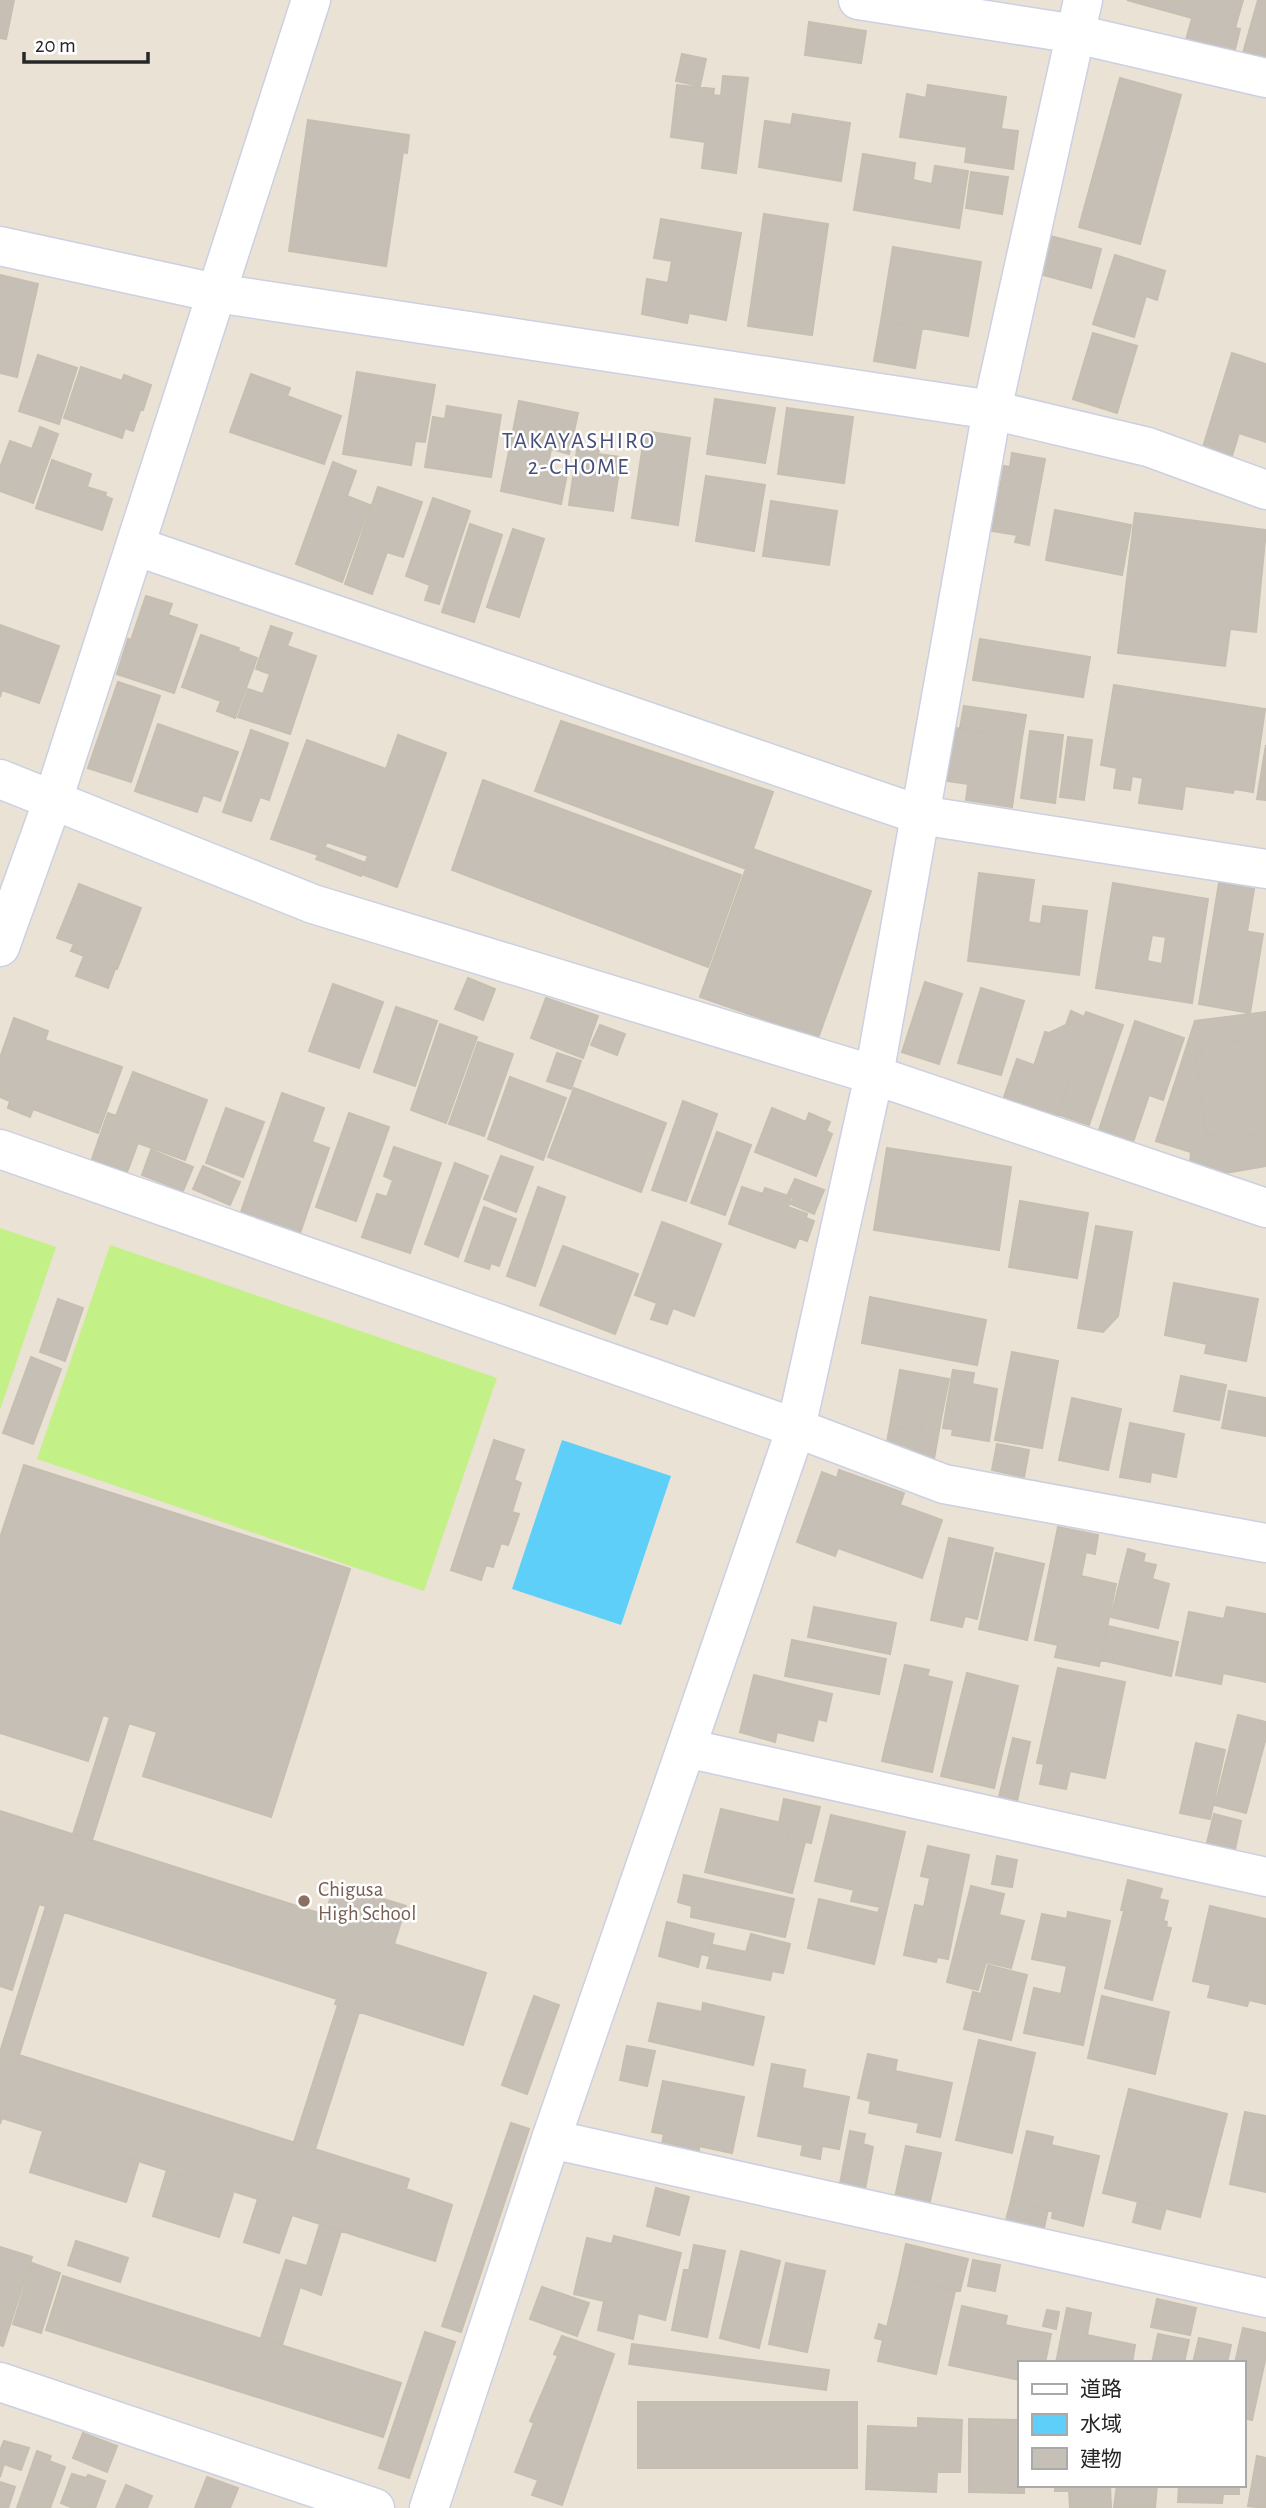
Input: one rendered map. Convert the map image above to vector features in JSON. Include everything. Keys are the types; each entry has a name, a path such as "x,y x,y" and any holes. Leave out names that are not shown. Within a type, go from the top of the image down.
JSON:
{"street":[{"path":"0,947 53,800 311,0"},
{"path":"858,0 1079,17 1266,78"},
{"path":"429,2508 551,2139 796,1429 874,1076 992,410 1079,17"},
{"path":"0,246 216,293 992,410 1148,447 1266,490"},
{"path":"135,546 920,815 1266,869"},
{"path":"0,779 313,904 874,1076 1266,1208"},
{"path":"0,1149 796,1429 944,1484 1266,1543"},
{"path":"686,1748 1266,1877"},
{"path":"551,2139 1266,2298"},
{"path":"0,2382 375,2508"}],"green space":[{"path":"0,1228 56,1247 0,1410"},
{"path":"110,1245 497,1378 424,1591 37,1459"}],"water":[{"path":"562,1440 671,1476 621,1625 512,1589"}],"building":[{"path":"0,0 14,0 6,39 0,38"},
{"path":"1127,0 1243,0 1235,28 1240,29 1234,53 1186,40 1192,18"},
{"path":"1258,0 1266,1 1266,60 1243,53"},
{"path":"809,22 866,31 861,63 805,55"},
{"path":"682,54 706,59 700,86 676,81"},
{"path":"723,76 748,78 736,173 702,168 705,142 671,137 677,85 714,89 713,95 721,96"},
{"path":"1120,78 1181,95 1140,244 1079,227"},
{"path":"928,85 1006,97 1001,129 1018,131 1013,169 965,162 967,147 900,137 907,94 926,98"},
{"path":"793,114 850,123 841,181 759,167 765,121 791,125"},
{"path":"308,120 409,135 407,153 403,152 386,266 289,251"},
{"path":"863,154 915,163 913,180 932,184 935,166 968,171 959,228 854,210"},
{"path":"971,172 1008,177 1002,214 966,208"},
{"path":"764,214 828,224 812,335 748,326"},
{"path":"661,219 741,233 726,320 689,313 687,323 642,314 647,279 668,283 672,261 654,258"},
{"path":"1050,236 1101,249 1091,288 1040,274"},
{"path":"893,247 981,262 968,336 881,321"},
{"path":"1115,255 1165,271 1157,300 1146,296 1134,337 1093,324"},
{"path":"0,275 38,284 17,377 0,373"},
{"path":"881,321 922,328 915,368 874,361"},
{"path":"1093,333 1137,346 1117,413 1073,399"},
{"path":"1232,353 1266,364 1266,442 1239,433 1232,456 1203,447"},
{"path":"38,355 77,368 59,424 19,411"},
{"path":"81,367 122,381 117,396 142,405 133,431 125,428 122,438 64,418"},
{"path":"357,372 435,385 425,442 415,441 411,465 343,454"},
{"path":"251,374 290,388 287,396 341,416 324,464 230,432"},
{"path":"124,375 151,385 143,410 140,410 142,405 117,396"},
{"path":"715,399 775,408 765,463 707,454"},
{"path":"519,401 578,413 569,454 551,449 547,470 567,474 561,504 501,491"},
{"path":"447,406 501,415 491,477 425,467 433,417 445,419"},
{"path":"787,408 853,417 844,483 778,474"},
{"path":"40,427 58,434 33,503 0,491 0,468 10,441 32,449"},
{"path":"645,431 690,438 678,525 632,518"},
{"path":"578,443 600,447 598,454 621,457 613,511 569,505"},
{"path":"1012,453 1045,459 1029,545 1015,542 1017,535 992,531 1004,466 1010,467"},
{"path":"52,460 91,474 87,487 106,493 105,496 112,499 102,530 36,508"},
{"path":"333,462 356,471 347,496 370,505 342,582 296,564"},
{"path":"706,476 765,485 754,551 696,541"},
{"path":"378,487 422,502 403,557 387,552 372,594 345,584"},
{"path":"433,498 470,511 439,604 425,600 430,585 406,576"},
{"path":"771,501 837,511 829,565 763,556"},
{"path":"1055,510 1131,525 1122,575 1046,560"},
{"path":"1135,513 1266,530 1256,632 1230,629 1225,666 1118,653"},
{"path":"470,524 502,535 474,622 442,612"},
{"path":"513,529 544,539 519,617 487,607"},
{"path":"146,596 172,604 168,615 197,625 174,693 117,674"},
{"path":"0,625 59,646 39,703 2,690 0,697"},
{"path":"271,626 292,633 287,646 316,656 290,734 238,717 248,689 263,694 270,674 256,669"},
{"path":"201,635 239,648 238,651 257,658 235,718 217,711 221,701 182,687"},
{"path":"980,639 1090,657 1083,697 973,680"},
{"path":"118,682 160,696 131,782 88,768"},
{"path":"1114,685 1265,709 1253,792 1234,789 1233,793 1185,786 1182,809 1139,803 1143,778 1132,776 1130,790 1114,788 1117,768 1101,765"},
{"path":"964,706 1026,715 1022,738 960,728"},
{"path":"561,721 773,792 746,869 535,791"},
{"path":"158,724 238,752 220,801 203,795 197,812 135,791"},
{"path":"955,728 1022,738 1012,807 966,800 968,784 947,781"},
{"path":"251,730 288,743 269,800 260,797 251,821 223,812"},
{"path":"1030,731 1063,735 1055,803 1021,798"},
{"path":"398,735 446,753 397,887 361,874 368,856 327,842 321,856 271,839 307,740 386,769"},
{"path":"1068,737 1092,740 1084,800 1060,797"},
{"path":"1266,745 1266,800 1257,799"},
{"path":"483,780 741,875 708,967 452,870"},
{"path":"324,847 366,863 361,876 316,859 321,856"},
{"path":"753,849 871,891 818,1038 700,997"},
{"path":"979,873 1034,880 1028,922 1041,924 1043,906 1087,911 1079,975 968,961"},
{"path":"1113,883 1208,899 1192,1003 1096,988","holes":["1152,935 1166,937 1162,964 1147,961"]},
{"path":"1219,883 1254,889 1247,932 1212,926"},
{"path":"79,884 141,908 117,969 71,951 74,944 57,938"},
{"path":"1212,926 1263,934 1250,1013 1199,1004"},
{"path":"84,956 115,969 108,988 76,976"},
{"path":"468,978 495,989 483,1020 455,1009"},
{"path":"925,982 962,994 939,1064 902,1052"},
{"path":"333,984 383,1002 359,1068 309,1051"},
{"path":"981,988 1024,1001 1001,1075 958,1063"},
{"path":"546,998 598,1016 583,1058 531,1038"},
{"path":"396,1007 437,1021 415,1086 374,1072"},
{"path":"1071,1011 1084,1017 1086,1012 1123,1025 1089,1125 1057,1114 1070,1078 1034,1066 1045,1032 1049,1033 1066,1025"},
{"path":"1266,1012 1266,1037 1201,1046 1202,1056 1196,1057 1206,1135 1191,1152 1156,1141 1195,1021"},
{"path":"14,1018 48,1031 45,1040 122,1067 98,1133 33,1109 30,1117 8,1108 10,1101 0,1097 0,1058"},
{"path":"1135,1021 1184,1038 1163,1100 1149,1095 1133,1142 1099,1130"},
{"path":"440,1024 477,1037 446,1123 411,1110"},
{"path":"600,1025 625,1034 617,1055 591,1045"},
{"path":"1266,1037 1266,1133 1236,1137 1235,1131 1206,1135 1196,1057 1202,1056 1201,1046"},
{"path":"478,1042 513,1054 484,1136 449,1124"},
{"path":"557,1053 581,1061 571,1089 547,1081"},
{"path":"1017,1059 1070,1078 1055,1121 1002,1103"},
{"path":"133,1072 207,1100 185,1160 138,1143 127,1172 92,1159 108,1113 116,1116"},
{"path":"510,1077 566,1098 543,1160 488,1139"},
{"path":"574,1088 666,1123 641,1192 548,1157"},
{"path":"282,1093 324,1108 312,1142 329,1148 299,1236 240,1215"},
{"path":"683,1101 717,1114 686,1201 652,1190"},
{"path":"226,1108 264,1122 243,1177 206,1163"},
{"path":"772,1108 806,1122 809,1113 830,1122 826,1131 832,1134 816,1176 755,1152"},
{"path":"349,1113 389,1127 356,1221 316,1207"},
{"path":"1235,1131 1236,1137 1266,1133 1266,1166 1214,1175 1190,1164 1191,1152 1206,1135"},
{"path":"717,1132 751,1145 725,1215 691,1203"},
{"path":"394,1147 441,1163 410,1253 362,1237 377,1194 387,1197 393,1180 384,1176"},
{"path":"887,1148 1011,1167 999,1250 874,1230"},
{"path":"151,1150 193,1167 183,1191 142,1175"},
{"path":"501,1156 533,1167 516,1212 484,1199"},
{"path":"455,1163 488,1176 458,1257 425,1244"},
{"path":"203,1166 240,1182 230,1205 193,1189"},
{"path":"795,1179 824,1190 814,1214 791,1204 794,1197 788,1194"},
{"path":"538,1187 565,1197 535,1286 507,1276"},
{"path":"742,1187 763,1194 765,1188 791,1197 788,1207 807,1214 806,1218 814,1221 807,1241 799,1238 795,1248 729,1224"},
{"path":"1020,1201 1088,1213 1077,1278 1009,1267"},
{"path":"484,1207 516,1219 499,1266 491,1263 489,1269 465,1261"},
{"path":"662,1222 721,1244 694,1316 673,1308 667,1324 651,1319 657,1303 635,1295"},
{"path":"1096,1226 1132,1232 1118,1316 1103,1332 1078,1328"},
{"path":"563,1246 638,1274 615,1334 540,1305"},
{"path":"1174,1283 1258,1299 1246,1361 1205,1353 1207,1344 1165,1335"},
{"path":"870,1297 986,1320 977,1365 862,1343"},
{"path":"58,1299 83,1308 65,1361 40,1352"},
{"path":"1012,1352 1058,1361 1042,1448 995,1440"},
{"path":"31,1357 61,1369 33,1444 3,1433"},
{"path":"900,1370 949,1379 941,1419 924,1416 921,1432 890,1426"},
{"path":"953,1370 974,1373 972,1384 997,1389 989,1441 952,1435 953,1429 943,1428"},
{"path":"1181,1376 1226,1385 1219,1420 1174,1411"},
{"path":"1229,1391 1266,1398 1266,1436 1222,1428"},
{"path":"1072,1398 1121,1409 1108,1470 1059,1460"},
{"path":"924,1416 941,1419 934,1459 887,1442 890,1426 921,1432"},
{"path":"1130,1423 1184,1434 1176,1477 1151,1472 1150,1482 1120,1477"},
{"path":"494,1440 524,1450 514,1480 521,1483 512,1512 519,1514 508,1545 501,1543 493,1567 486,1565 481,1580 451,1570"},
{"path":"997,1444 1029,1450 1024,1477 992,1470"},
{"path":"24,1465 350,1569 271,1817 143,1776 157,1732 103,1715 88,1761 0,1733 0,1538"},
{"path":"839,1470 904,1493 900,1505 942,1520 922,1578 838,1548 835,1556 797,1542 822,1472 837,1478"},
{"path":"1058,1527 1098,1535 1095,1554 1086,1552 1081,1576 1116,1584 1099,1666 1055,1657 1058,1645 1035,1640"},
{"path":"949,1538 993,1548 977,1619 965,1616 962,1627 931,1620"},
{"path":"1128,1549 1145,1554 1143,1562 1156,1565 1152,1579 1169,1584 1158,1628 1111,1617"},
{"path":"996,1553 1044,1564 1027,1640 979,1629"},
{"path":"814,1607 896,1623 890,1654 808,1637"},
{"path":"1227,1607 1266,1614 1266,1682 1223,1673 1221,1684 1176,1675 1189,1612 1224,1619"},
{"path":"1108,1626 1178,1642 1171,1676 1101,1660"},
{"path":"792,1640 886,1659 879,1694 785,1676"},
{"path":"905,1665 929,1670 927,1676 952,1682 932,1772 882,1761"},
{"path":"1058,1668 1125,1682 1105,1778 1070,1771 1066,1789 1040,1784 1044,1764 1037,1763"},
{"path":"967,1673 1018,1686 994,1788 941,1776"},
{"path":"754,1675 832,1694 826,1721 818,1719 813,1741 777,1732 775,1742 740,1732"},
{"path":"1238,1715 1266,1722 1266,1737 1246,1813 1215,1805"},
{"path":"110,1717 129,1723 92,1840 73,1834"},
{"path":"1013,1738 1030,1742 1017,1801 999,1797"},
{"path":"1196,1743 1225,1750 1210,1819 1180,1813"},
{"path":"784,1799 820,1807 811,1843 787,1838 790,1825 779,1823"},
{"path":"721,1809 790,1825 787,1838 805,1842 792,1893 705,1872"},
{"path":"0,1811 325,1915 335,1884 406,1906 394,1944 486,1973 463,2045 335,2004 337,1999 39,1904 12,1990 0,1986"},
{"path":"1214,1814 1241,1821 1234,1854 1206,1847"},
{"path":"831,1815 905,1832 874,1964 808,1948 819,1899 878,1913 880,1907 851,1901 854,1890 815,1881"},
{"path":"928,1846 969,1855 948,1959 937,1957 936,1962 904,1955 915,1905 924,1907 930,1878 921,1876"},
{"path":"997,1856 1017,1860 1012,1887 992,1884"},
{"path":"684,1875 794,1899 785,1937 691,1917 692,1906 678,1902"},
{"path":"1128,1880 1162,1889 1159,1899 1168,1901 1163,1921 1121,1910"},
{"path":"971,1886 1004,1894 999,1915 1024,1921 1011,1968 986,1962 978,1990 947,1982"},
{"path":"46,1906 64,1912 19,2055 1,2049"},
{"path":"1210,1906 1266,1919 1266,2004 1249,2000 1247,2006 1208,1997 1211,1985 1193,1981"},
{"path":"1124,1911 1167,1922 1166,1927 1171,1928 1152,2000 1105,1988"},
{"path":"1068,1912 1110,1921 1083,2045 1024,2033 1034,1988 1061,1994 1067,1966 1032,1959 1042,1914 1067,1919"},
{"path":"667,1922 714,1934 709,1956 701,1954 698,1967 659,1956"},
{"path":"751,1934 790,1944 783,1973 772,1971 770,1980 707,1968 713,1945 746,1952"},
{"path":"988,1965 1027,1975 1011,2040 964,2029 973,1992 981,1994"},
{"path":"534,1996 559,2005 527,2094 502,2085"},
{"path":"1102,1996 1169,2012 1155,2074 1088,2058"},
{"path":"658,2003 702,2012 703,2003 764,2017 753,2065 649,2041"},
{"path":"338,2005 359,2012 315,2149 294,2142"},
{"path":"979,2040 1035,2053 1012,2153 956,2140"},
{"path":"627,2046 655,2051 647,2086 620,2080"},
{"path":"0,2049 409,2179 406,2189 452,2205 435,2261 292,2215 279,2253 244,2242 258,2199 2,2118 0,2124"},
{"path":"868,2054 897,2060 895,2071 952,2083 940,2137 917,2132 919,2123 869,2113 871,2101 858,2098"},
{"path":"772,2064 805,2070 802,2088 849,2097 839,2149 822,2146 820,2159 801,2155 803,2145 758,2136"},
{"path":"663,2081 744,2097 732,2153 699,2146 699,2152 662,2144 664,2134 652,2132"},
{"path":"1129,2089 1227,2114 1200,2217 1103,2193"},
{"path":"1245,2112 1266,2116 1266,2192 1230,2184"},
{"path":"511,2123 529,2129 461,2332 442,2326"},
{"path":"43,2131 139,2161 126,2202 30,2172"},
{"path":"850,2131 865,2134 863,2144 873,2147 865,2189 840,2184"},
{"path":"1027,2131 1053,2137 1051,2145 1099,2156 1083,2226 1052,2218 1053,2211 1011,2201"},
{"path":"906,2146 941,2153 928,2210 894,2202"},
{"path":"167,2170 234,2191 219,2237 153,2216"},
{"path":"656,2188 689,2197 679,2235 647,2226"},
{"path":"1011,2201 1048,2209 1043,2233 1005,2224"},
{"path":"1138,2201 1166,2208 1160,2229 1133,2222"},
{"path":"320,2224 341,2231 321,2295 300,2287 282,2345 261,2338 286,2260 307,2266"},
{"path":"614,2236 681,2253 665,2320 638,2313 633,2339 598,2330 604,2301 574,2294 587,2238 612,2244"},
{"path":"76,2241 128,2258 120,2282 68,2265"},
{"path":"906,2244 968,2259 960,2291 899,2277"},
{"path":"694,2245 725,2251 707,2337 672,2330 684,2270 689,2270"},
{"path":"0,2247 32,2257 3,2346 0,2345"},
{"path":"741,2251 780,2261 759,2348 720,2338"},
{"path":"973,2260 1000,2265 995,2291 968,2286"},
{"path":"32,2263 60,2273 41,2333 13,2324"},
{"path":"786,2263 825,2271 807,2352 769,2344"},
{"path":"63,2276 401,2383 383,2437 46,2330"},
{"path":"899,2277 955,2291 936,2374 878,2361 883,2340 875,2338 879,2324 887,2327"},
{"path":"542,2287 589,2303 577,2336 530,2319"},
{"path":"1157,2299 1196,2308 1190,2335 1151,2327"},
{"path":"962,2306 1007,2316 1005,2325 1051,2334 1045,2361 1018,2361 1018,2380 949,2365"},
{"path":"1067,2308 1091,2313 1087,2335 1135,2345 1132,2361 1056,2361"},
{"path":"1047,2310 1059,2312 1056,2329 1043,2326"},
{"path":"1243,2328 1266,2333 1266,2356 1252,2420 1245,2418 1245,2361 1235,2361"},
{"path":"425,2332 455,2342 409,2478 379,2468"},
{"path":"1158,2334 1189,2340 1184,2361 1152,2361"},
{"path":"562,2336 614,2354 562,2505 532,2495 538,2480 515,2472 534,2423 530,2421 558,2356 554,2354"},
{"path":"1199,2338 1231,2345 1227,2361 1193,2361"},
{"path":"632,2344 829,2370 826,2390 629,2364"},
{"path":"638,2402 857,2402 857,2468 638,2468"},
{"path":"918,2418 962,2420 960,2472 937,2472 936,2492 866,2489 868,2426 918,2428"},
{"path":"969,2419 1018,2420 1018,2487 1024,2487 1024,2493 969,2492"},
{"path":"83,2433 117,2446 107,2472 73,2458"},
{"path":"4,2441 29,2448 21,2470 4,2464 0,2477 0,2451"},
{"path":"37,2451 51,2456 49,2461 65,2467 50,2508 17,2508"},
{"path":"1257,2456 1266,2458 1266,2508 1248,2506"},
{"path":"72,2474 86,2478 88,2475 105,2481 95,2508 73,2508 61,2503"},
{"path":"207,2477 238,2488 230,2508 195,2508"},
{"path":"0,2482 15,2487 8,2508 0,2508"},
{"path":"126,2485 152,2496 147,2508 116,2508"},
{"path":"1055,2487 1110,2487 1111,2508 1070,2508 1069,2491 1055,2491"},
{"path":"1117,2487 1157,2487 1155,2508 1114,2507"},
{"path":"1179,2487 1239,2487 1239,2494 1223,2494 1222,2503 1178,2502"}],"place":[{"name":"Chigusa High School","path":"304,1901"}],"district":[{"name":"TAKAYASHIRO 2-CHOME","path":"579,453"}]}
